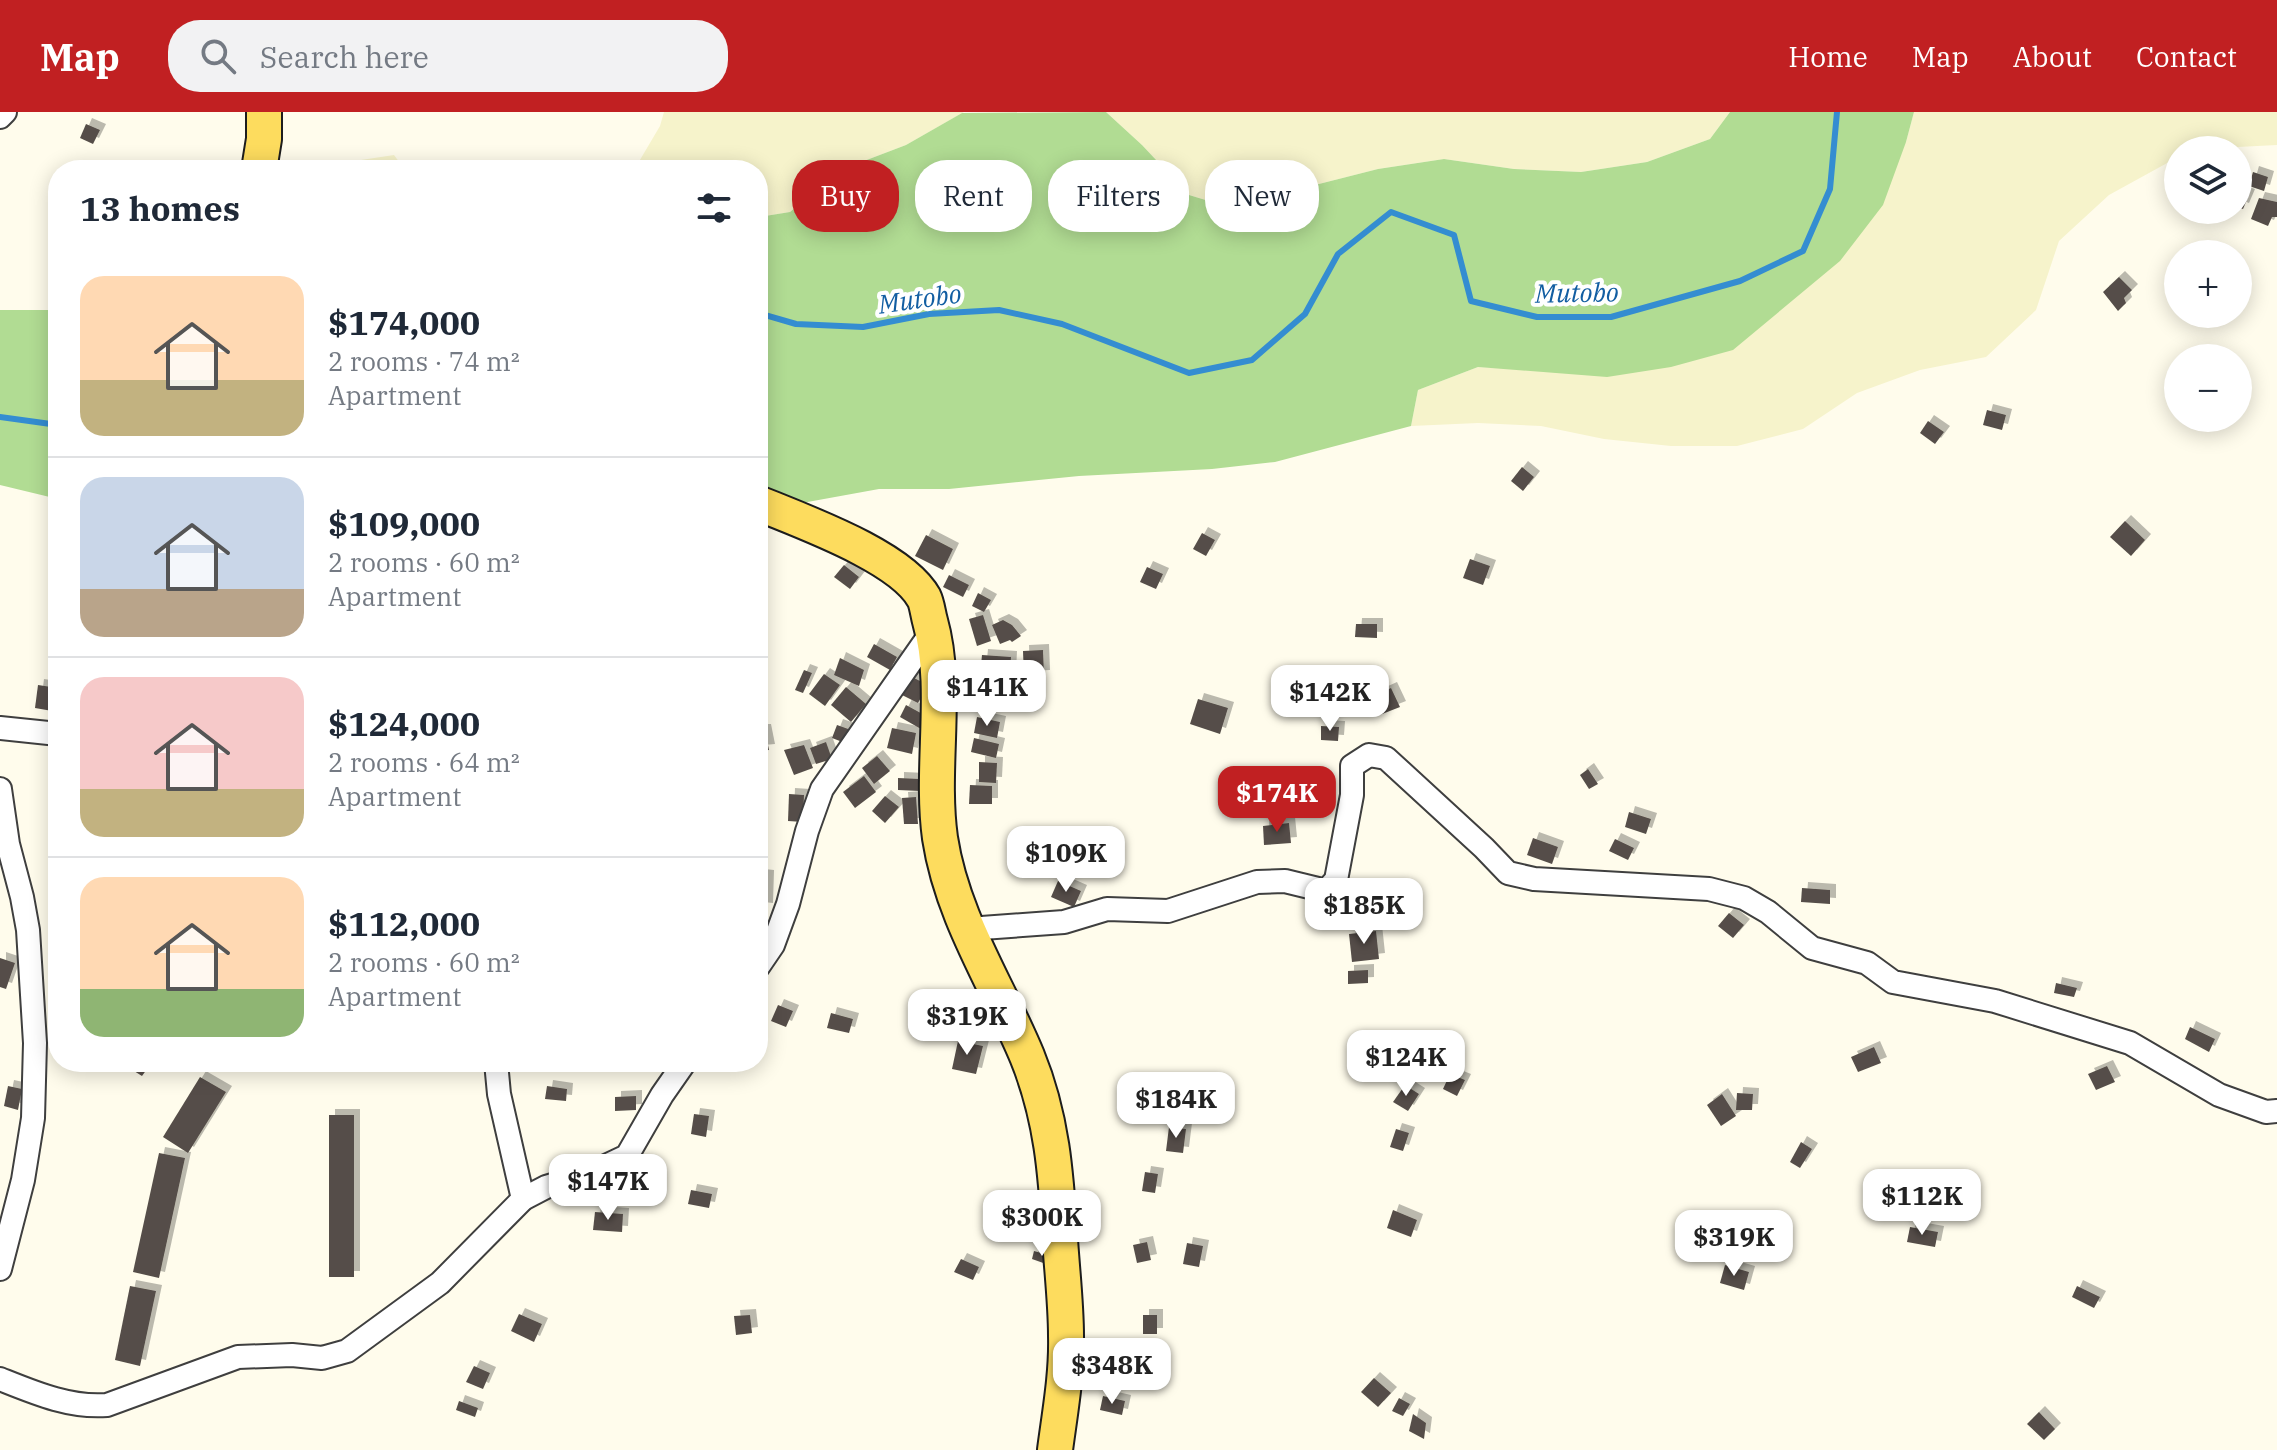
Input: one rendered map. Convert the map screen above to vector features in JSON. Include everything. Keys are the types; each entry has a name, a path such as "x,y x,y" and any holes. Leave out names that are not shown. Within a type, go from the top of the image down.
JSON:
{"main road":[{"path":"261,160 264,112"},
{"path":"768,507 863,547 907,579 924,598 938,666 936,785 940,840 968,929 1027,1058 1049,1121 1067,1336 1055,1450"}],"street":[{"path":"0,117 5,112"},
{"path":"768,952 788,904 807,831 822,789 933,630"},
{"path":"0,728 48,733"},
{"path":"968,929 1064,922 1107,909 1168,911 1257,882 1285,881 1326,891 1336,880 1352,795 1352,766 1369,755 1386,758 1508,873 1534,879 1709,889 1744,898 1768,912 1812,948 1867,963 1893,982 1995,1001 2130,1043 2219,1095 2266,1112 2277,1111"},
{"path":"0,789 10,853 28,930 35,1043 33,1118 23,1180 0,1269"},
{"path":"497,1072 499,1094 523,1199"},
{"path":"0,1379 86,1407 107,1405 238,1357 292,1355 322,1358 347,1351 440,1283 523,1199 627,1156 678,1072"}],"shaded area":[{"path":"664,112 964,112 906,145 867,160 792,160 792,210 768,215 768,160 640,160 660,126"},
{"path":"1106,112 1730,112 1710,139 1647,162 1581,172 1514,169 1444,159 1378,169 1319,184 1319,160 1205,160 1205,200 1189,195 1189,160 1156,160"},
{"path":"1914,112 2277,112 2277,145 2252,146 2252,136 2164,136 2164,165 2109,195 2059,241 2036,310 1986,357 1920,370 1857,393 1803,429 1737,446 1671,446 1604,439 1541,426 1478,423 1411,426 1418,390 1478,367 1541,370 1906,142"},
{"path":"394,155 398,160 361,160"}],"green space":[{"path":"1106,112 1156,160 1048,160 1048,232 1189,232 1189,195 1205,200 1205,232 1319,232 1319,184 1378,169 1444,159 1514,169 1581,172 1647,162 1710,139 1730,112 1914,112 1883,205 1840,261 1733,350 1671,367 1607,377 1478,367 1418,390 1411,426 1275,462 949,489 879,489 768,509 768,215 792,210 792,232 899,232 899,160 867,160 906,145 962,113"},
{"path":"0,310 48,310 48,497 0,485"}],"building":[{"path":"86,124 100,130 93,144 80,138"},
{"path":"2253,172 2268,177 2264,191 2252,187"},
{"path":"2259,198 2277,202 2277,217 2272,217 2268,226 2252,219"},
{"path":"2119,277 2132,290 2118,311 2103,292"},
{"path":"1987,410 2006,415 2002,430 1983,425"},
{"path":"1928,421 1944,432 1935,444 1920,433"},
{"path":"1522,467 1534,477 1523,491 1511,481"},
{"path":"2125,521 2145,540 2131,556 2110,537"},
{"path":"1202,533 1215,540 1206,556 1193,549"},
{"path":"926,535 953,549 943,570 915,556"},
{"path":"1470,559 1490,566 1483,585 1463,578"},
{"path":"844,565 859,577 850,589 834,577"},
{"path":"1147,567 1163,574 1156,589 1140,582"},
{"path":"949,575 969,585 963,597 943,587"},
{"path":"978,593 991,600 984,612 972,606"},
{"path":"983,615 991,641 977,646 969,619"},
{"path":"1003,620 1021,636 1012,642 1000,644 992,625"},
{"path":"1356,624 1377,624 1377,638 1355,637"},
{"path":"874,644 897,657 890,670 867,657"},
{"path":"1043,650 1044,676 1024,677 1023,651"},
{"path":"982,655 1011,657 1010,678 980,676"},
{"path":"840,658 864,670 859,686 834,675"},
{"path":"804,670 812,673 803,693 795,690"},
{"path":"824,674 840,685 825,706 809,694"},
{"path":"912,677 928,685 918,703 902,695"},
{"path":"981,682 1002,684 999,710 978,708"},
{"path":"38,685 48,686 48,710 35,708"},
{"path":"846,687 866,704 851,722 831,705"},
{"path":"1391,688 1400,707 1377,716 1369,698"},
{"path":"1198,699 1228,708 1220,734 1190,724"},
{"path":"906,705 928,717 921,729 900,717"},
{"path":"977,717 1000,722 997,738 974,733"},
{"path":"837,725 851,730 845,743 832,738"},
{"path":"1321,726 1339,727 1338,741 1321,740"},
{"path":"892,728 916,733 912,754 887,748"},
{"path":"974,738 999,744 996,758 971,752"},
{"path":"826,742 832,759 816,764 810,748"},
{"path":"804,745 813,768 794,775 784,750"},
{"path":"877,756 890,771 874,784 862,768"},
{"path":"979,762 997,763 996,783 979,782"},
{"path":"1588,769 1598,784 1589,789 1580,775"},
{"path":"864,776 876,792 855,808 843,792"},
{"path":"898,778 920,779 920,791 898,790"},
{"path":"970,785 992,786 992,804 969,804"},
{"path":"789,794 804,795 803,822 788,821"},
{"path":"885,796 899,807 885,823 872,811"},
{"path":"916,797 918,824 904,824 902,798"},
{"path":"1270,798 1271,812 1256,813 1255,799"},
{"path":"1629,812 1651,819 1646,834 1625,827"},
{"path":"1289,823 1291,843 1264,845 1263,826"},
{"path":"1533,838 1558,847 1552,864 1527,855"},
{"path":"1615,839 1634,848 1628,860 1609,851"},
{"path":"1058,881 1081,891 1074,907 1051,897"},
{"path":"1802,888 1830,890 1830,904 1801,902"},
{"path":"1729,913 1744,925 1733,938 1718,926"},
{"path":"1376,931 1379,959 1352,962 1349,934"},
{"path":"0,958 15,963 6,989 0,987"},
{"path":"1368,970 1368,983 1348,984 1348,971"},
{"path":"2056,983 2077,988 2074,997 2054,993"},
{"path":"778,1005 793,1011 786,1027 771,1021"},
{"path":"831,1013 853,1019 849,1033 827,1028"},
{"path":"2190,1027 2215,1039 2209,1052 2185,1039"},
{"path":"958,1041 983,1046 976,1074 952,1069"},
{"path":"1874,1047 1881,1063 1858,1072 1851,1057"},
{"path":"2107,1066 2115,1082 2096,1090 2088,1074"},
{"path":"1450,1074 1465,1080 1457,1096 1443,1089"},
{"path":"200,1077 226,1092 188,1153 163,1137"},
{"path":"1405,1085 1419,1094 1408,1111 1393,1102"},
{"path":"8,1086 22,1089 18,1110 4,1106"},
{"path":"547,1086 567,1089 566,1101 545,1099"},
{"path":"1737,1093 1753,1094 1752,1110 1736,1110"},
{"path":"1722,1094 1736,1116 1721,1126 1707,1105"},
{"path":"636,1096 636,1110 615,1111 615,1097"},
{"path":"694,1114 709,1116 706,1137 691,1134"},
{"path":"329,1115 354,1115 354,1277 329,1277"},
{"path":"1169,1127 1186,1129 1183,1153 1166,1151"},
{"path":"1396,1129 1409,1133 1403,1151 1390,1147"},
{"path":"1801,1142 1812,1149 1800,1168 1790,1162"},
{"path":"159,1153 185,1158 159,1278 133,1272"},
{"path":"1145,1172 1158,1174 1155,1193 1142,1191"},
{"path":"691,1190 712,1194 709,1208 688,1204"},
{"path":"613,1194 631,1195 631,1206 613,1206"},
{"path":"1393,1210 1417,1220 1411,1237 1387,1228"},
{"path":"595,1212 623,1214 622,1232 593,1230"},
{"path":"1910,1227 1938,1232 1935,1247 1907,1242"},
{"path":"1147,1242 1151,1260 1137,1263 1133,1245"},
{"path":"1187,1243 1203,1246 1199,1267 1183,1264"},
{"path":"1034,1251 1052,1256 1049,1265 1032,1259"},
{"path":"961,1259 979,1267 973,1280 954,1272"},
{"path":"1725,1265 1749,1272 1744,1290 1720,1283"},
{"path":"130,1286 156,1291 140,1366 115,1360"},
{"path":"2077,1286 2100,1297 2094,1308 2072,1297"},
{"path":"519,1314 542,1324 534,1342 511,1331"},
{"path":"750,1315 752,1333 736,1335 734,1316"},
{"path":"1143,1315 1157,1315 1157,1334 1143,1334"},
{"path":"474,1366 490,1373 483,1389 466,1382"},
{"path":"1374,1378 1391,1393 1378,1407 1361,1392"},
{"path":"1103,1396 1125,1401 1122,1415 1100,1410"},
{"path":"1399,1398 1410,1404 1403,1416 1392,1411"},
{"path":"459,1401 478,1408 475,1417 456,1410"},
{"path":"2039,1412 2055,1429 2044,1440 2027,1424"},
{"path":"1413,1414 1426,1423 1424,1439 1409,1431"}],"waterway":[{"name":"Mutobo","path":"768,316 796,324 863,327 929,314 999,310 1062,324 1189,373 1252,360 1305,314 1338,254 1391,212 1454,235 1471,301 1537,317 1611,317 1740,281 1803,251 1830,189 1837,112"},
{"name":"Mutobo","path":"0,417 48,424"}]}
